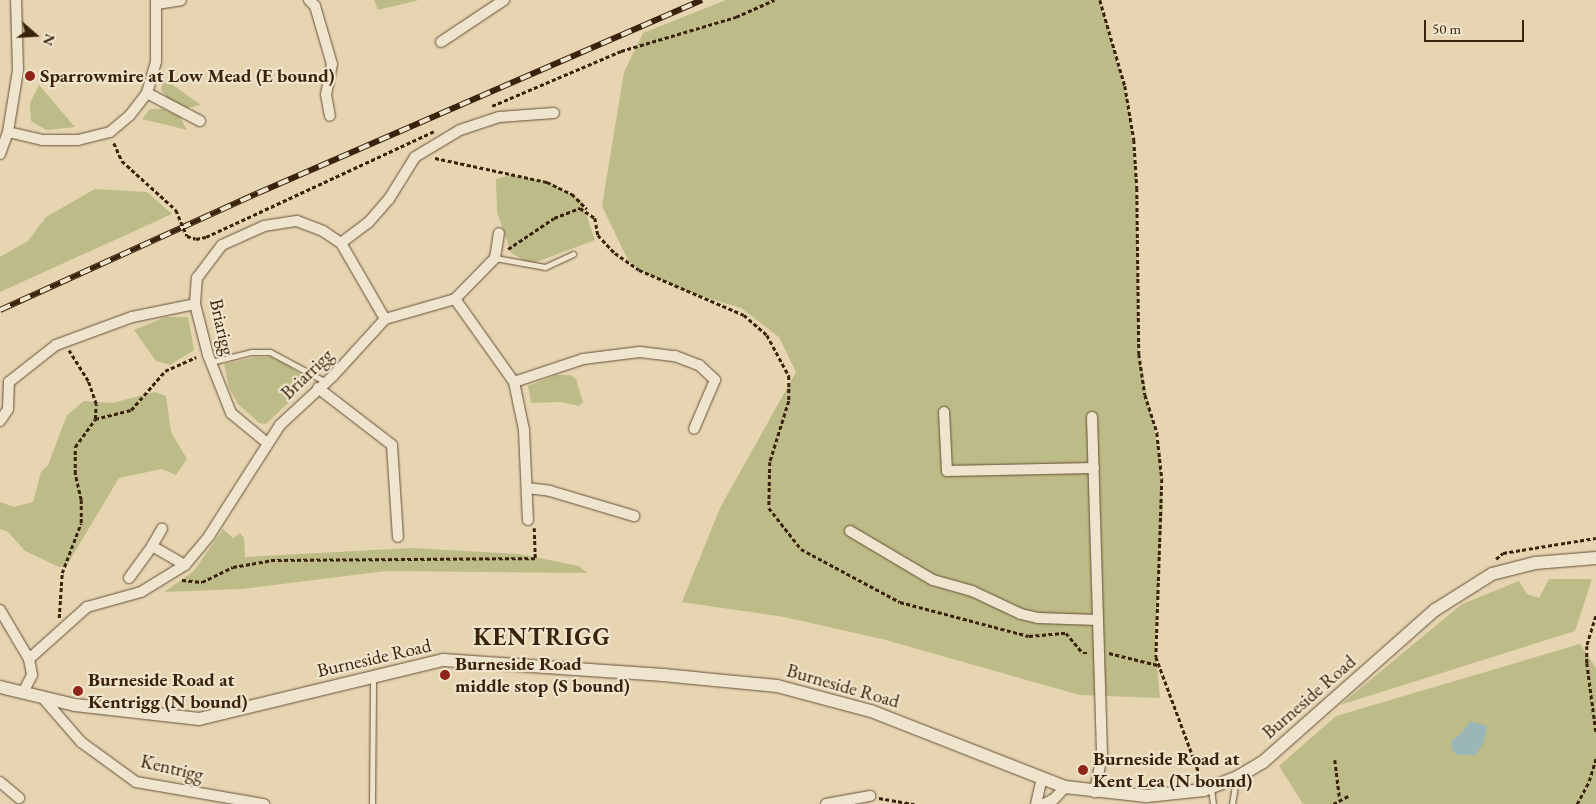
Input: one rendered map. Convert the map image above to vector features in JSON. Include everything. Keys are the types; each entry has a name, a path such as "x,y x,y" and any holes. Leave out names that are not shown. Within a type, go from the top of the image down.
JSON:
{"street":[{"path":"0,154 8,132 18,70 16,0"},
{"path":"8,132 42,140 78,140 110,132 130,115 147,94 156,61 157,2 181,0"},
{"path":"309,0 315,6 332,64 326,94 330,116"},
{"path":"441,42 504,0"},
{"path":"147,94 200,121"},
{"path":"340,243 368,223 389,200 415,157 460,130 499,117 554,112"},
{"name":"Briarigg","path":"266,442 231,413 209,358 195,304 197,278 222,245 264,226 296,221 323,231 340,243 385,319"},
{"path":"385,319 454,299 495,258 499,233"},
{"path":"454,299 514,382 524,430 527,488 531,520"},
{"path":"0,421 8,409 9,382 56,345 132,317 195,304"},
{"name":"Briarrigg","path":"29,659 87,607 141,592 185,565 209,536 266,442 385,319"},
{"path":"514,382 583,359 640,352 675,356 699,365 715,380 694,429"},
{"path":"322,385 392,445 398,537"},
{"path":"944,412 946,471 1094,468"},
{"path":"1092,417 1102,755 1096,792"},
{"path":"527,488 550,491 634,516"},
{"path":"129,578 162,529"},
{"path":"850,531 925,577 972,591 1021,614 1038,618 1098,620"},
{"path":"152,546 185,565"},
{"name":"Burneside Road","path":"0,688 75,705 199,718 444,660 663,675 777,686 871,711 1065,787 1096,792 1147,796 1208,789 1236,778 1284,745 1459,592 1492,574 1514,568 1596,558"},
{"path":"0,610 29,659 32,675 23,693"},
{"name":"Kentrigg","path":"42,697 81,742 136,782 240,802 264,804"},
{"path":"1036,804 1042,779"},
{"path":"0,782 19,798"},
{"path":"1044,804 1054,799 1065,787"},
{"path":"826,804 870,796"}],"lane":[{"path":"495,258 545,267 573,254"},
{"path":"209,358 251,352 270,352 322,385"},
{"path":"372,804 373,677"},
{"path":"1232,804 1236,778"},
{"path":"1208,789 1213,804"}],"path":[{"path":"1100,0 1125,86 1134,140 1137,188 1139,354 1145,395 1157,433 1162,479 1155,635 1158,665 1208,789"},
{"path":"110,132 122,161 176,210 187,236"},
{"path":"430,156 547,182 572,194 595,218 598,235 615,253 666,284 744,315 770,341 788,376 789,401 770,462 769,508 801,549 900,602 1029,636 1066,633 1083,653 1099,652 1158,665"},
{"path":"495,258 554,218 570,210 588,210"},
{"path":"58,631 62,573 81,523 75,447 95,419 96,404 88,381 65,343"},
{"path":"95,419 131,410 165,371 184,360 209,358"},
{"path":"163,578 202,582 233,566 271,560 535,558 531,520"},
{"path":"1596,616 1587,646 1587,663 1596,731"},
{"path":"1577,804 1589,781 1596,758"},
{"path":"1335,760 1340,799"},
{"path":"870,796 914,804"},
{"path":"1333,804 1340,799 1350,796"}],"shaded area":[{"path":"374,0 419,0 378,10"},
{"path":"726,0 1100,0 1128,101 1136,176 1139,354 1160,458 1163,509 1155,640 1160,698 1080,695 882,639 784,617 682,602 720,508 796,372 779,337 741,308 691,293 639,270 628,260 602,206 624,72 643,33"},
{"path":"163,78 201,105 187,108 168,99 161,89"},
{"path":"39,85 75,127 46,130 31,121 30,103"},
{"path":"150,109 163,109 180,117 187,130 142,119"},
{"path":"510,175 550,182 581,200 595,240 531,264 511,253 497,212 496,179"},
{"path":"95,189 147,192 172,214 0,292 0,257 28,241 46,217"},
{"path":"166,317 188,317 194,350 170,365 156,361 134,330"},
{"path":"256,357 271,357 287,365 303,376 306,386 266,424 259,423 238,404 229,388 224,364"},
{"path":"556,375 570,375 576,379 583,402 579,406 561,402 531,403 528,386"},
{"path":"155,392 166,396 171,432 187,459 176,475 162,469 119,478 67,565 59,567 25,551 8,532 0,529 0,502 14,507 33,502 41,472 48,465 67,415 84,401 112,403"},
{"path":"223,529 233,538 240,533 244,538 245,557 411,548 519,554 579,566 587,573 386,571 241,589 164,592 194,571"},
{"path":"1549,579 1592,579 1575,631 1340,705 1462,604 1519,581 1527,594 1539,598"},
{"path":"1580,644 1596,668 1596,804 1303,804 1279,766 1336,716"}],"water":[{"path":"1470,721 1487,726 1484,742 1476,755 1458,755 1452,750 1451,741 1462,733"}],"railway":[{"path":"0,310 258,193 702,0"}],"place":[{"name":"Sparrowmire at Low Mead (E bound)","path":"30,76"},
{"name":"Burneside Road middle stop (S bound)","path":"445,675"},
{"name":"Burneside Road at Kentrigg (N bound)","path":"78,691"},
{"name":"Burneside Road at Kent Lea (N bound)","path":"1083,770"}],"district":[{"name":"KENTRIGG","path":"542,637"}]}
